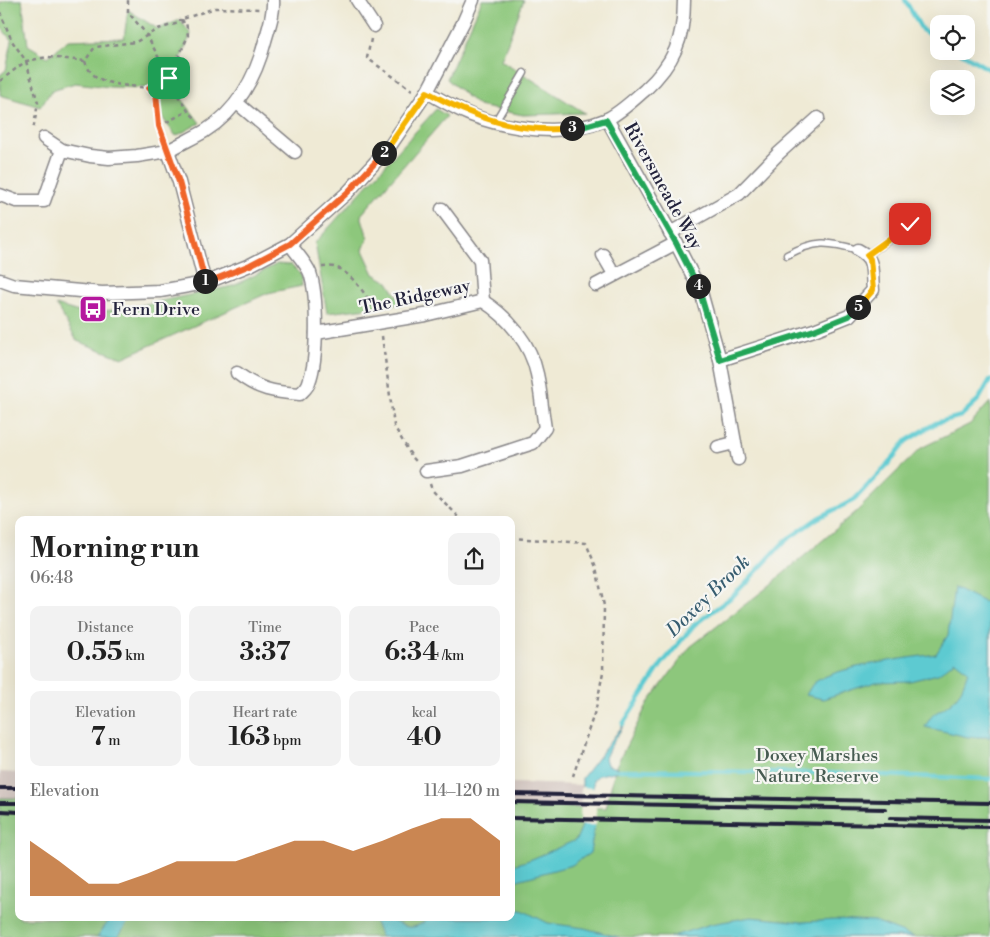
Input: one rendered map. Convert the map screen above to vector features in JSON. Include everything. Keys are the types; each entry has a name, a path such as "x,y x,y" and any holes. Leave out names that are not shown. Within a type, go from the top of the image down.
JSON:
{"street":[{"path":"357,0 374,26"},
{"path":"0,280 14,284 102,293 160,291 206,283 250,265 290,244 348,192 390,146 427,92 473,0"},
{"path":"427,92 470,114 495,122 522,127 558,129 585,126 606,120 653,82 675,55 684,22 684,0"},
{"path":"44,138 62,150 109,158 168,151 206,130 237,102 253,76 259,62 273,5"},
{"path":"237,102 295,152"},
{"path":"596,285 673,238 739,194 779,153 818,118"},
{"name":"Riversmeade Way","path":"606,120 673,238 701,292 720,360 738,458"},
{"path":"0,194 16,201 44,201 62,150"},
{"path":"168,151 179,182 206,283"},
{"path":"442,209 480,260 483,301"},
{"path":"236,373 249,382 272,392 300,394 309,384 313,366 316,333 313,287 309,271 290,244"},
{"path":"603,255 614,274"},
{"path":"720,360 814,330 849,316 873,290 865,255"},
{"name":"The Ridgeway","path":"316,333 425,316 483,301 496,310 524,341 537,374 545,428 533,443 484,457 462,466 426,472"},
{"path":"718,447 734,442"}],"lane":[{"path":"495,122 524,73"},
{"path":"786,255 800,248 823,242 865,255 910,224"}],"path":[{"path":"128,0 128,12 147,35 170,83 188,111 206,130"},
{"path":"186,21 180,20 215,8 267,9 273,5"},
{"path":"0,12 12,41 26,61 38,103 32,130 44,138"},
{"path":"168,151 159,126 156,93 149,88 102,81 88,70 86,61 95,47 136,42 158,29 186,21"},
{"path":"149,88 169,78 188,36 186,21"},
{"path":"374,26 367,58 410,90 427,92"},
{"path":"0,81 26,61 48,57 86,61"},
{"path":"159,126 188,111"},
{"path":"309,271 323,266 335,267 348,276 364,292 376,311 380,323 394,426 412,457 426,472 432,490 458,516"},
{"path":"515,538 586,543 596,567 604,606 603,672 596,708 573,776"}],"shaded area":[{"path":"0,772 15,773 15,827 0,827"},
{"path":"515,783 583,785 582,826 515,827"}],"green space":[{"path":"8,0 22,0 28,45 48,57 68,40 124,38 128,10 158,29 180,20 191,34 170,83 200,123 176,136 164,120 157,99 149,88 109,87 75,83 52,90 40,107 0,95 0,75 6,70 12,41 0,26 0,3"},
{"path":"482,0 524,0 501,60 585,113 523,115 478,106 447,79"},
{"path":"436,109 447,116 361,215 368,238 363,250 374,274 388,282 402,304 327,313 315,243"},
{"path":"277,264 291,265 301,275 302,286 268,293 122,358 77,341 56,305 82,313 122,309 233,286"},
{"name":"Doxey Marshes Nature Reserve","path":"990,402 990,937 0,937 0,798 15,798 15,921 515,921 515,806 606,808 616,766 648,703 690,647 764,590 856,512 921,448 970,424"}],"water":[{"path":"954,587 984,602 990,598 990,737 968,737 925,727 933,715 948,705 959,694 968,671 955,661 938,674 910,681 876,682 823,699 806,695 812,685 834,673 870,664 936,654 948,635"},
{"path":"627,720 605,758 607,765 624,770 599,775 593,780 595,824 590,853 572,865 515,881 515,865 576,840 582,826 582,778"},
{"path":"515,910 522,910 548,923 584,928 619,937 381,937 374,921 392,921 409,927 414,927 423,922 515,921"},
{"path":"751,917 802,922 835,920 875,922 914,937 670,937 711,924"},
{"path":"109,921 129,921 118,937 97,937"}],"pier":[{"path":"581,787 596,788 596,825 580,825"}],"waterway":[{"name":"Doxey Brook","path":"905,0 922,30 930,35"},
{"name":"Doxey Brook","path":"973,60 990,70"},
{"name":"Doxey Brook","path":"623,724 661,665 694,625 733,596 785,541 818,518 854,500 889,463 906,441 936,423 961,416 979,399 990,380"},
{"path":"619,770 827,773 990,779"}],"railway":[{"path":"0,788 15,788"},
{"path":"515,794 990,803"},
{"path":"515,802 885,809"},
{"path":"0,803 15,803"},
{"path":"0,811 15,812"},
{"path":"515,818 990,827"},
{"path":"890,818 990,820"}],"place":[{"name":"Fern Drive","path":"93,309"}],"route":[{"path":"169,78 149,88 156,93 159,126 179,182 206,283 250,265 290,244 348,192 390,146 427,92 470,114 522,127 558,129 585,126 606,120 676,243 701,292 720,360 814,330 849,316 873,290 870,259 867,255 910,224"}]}
